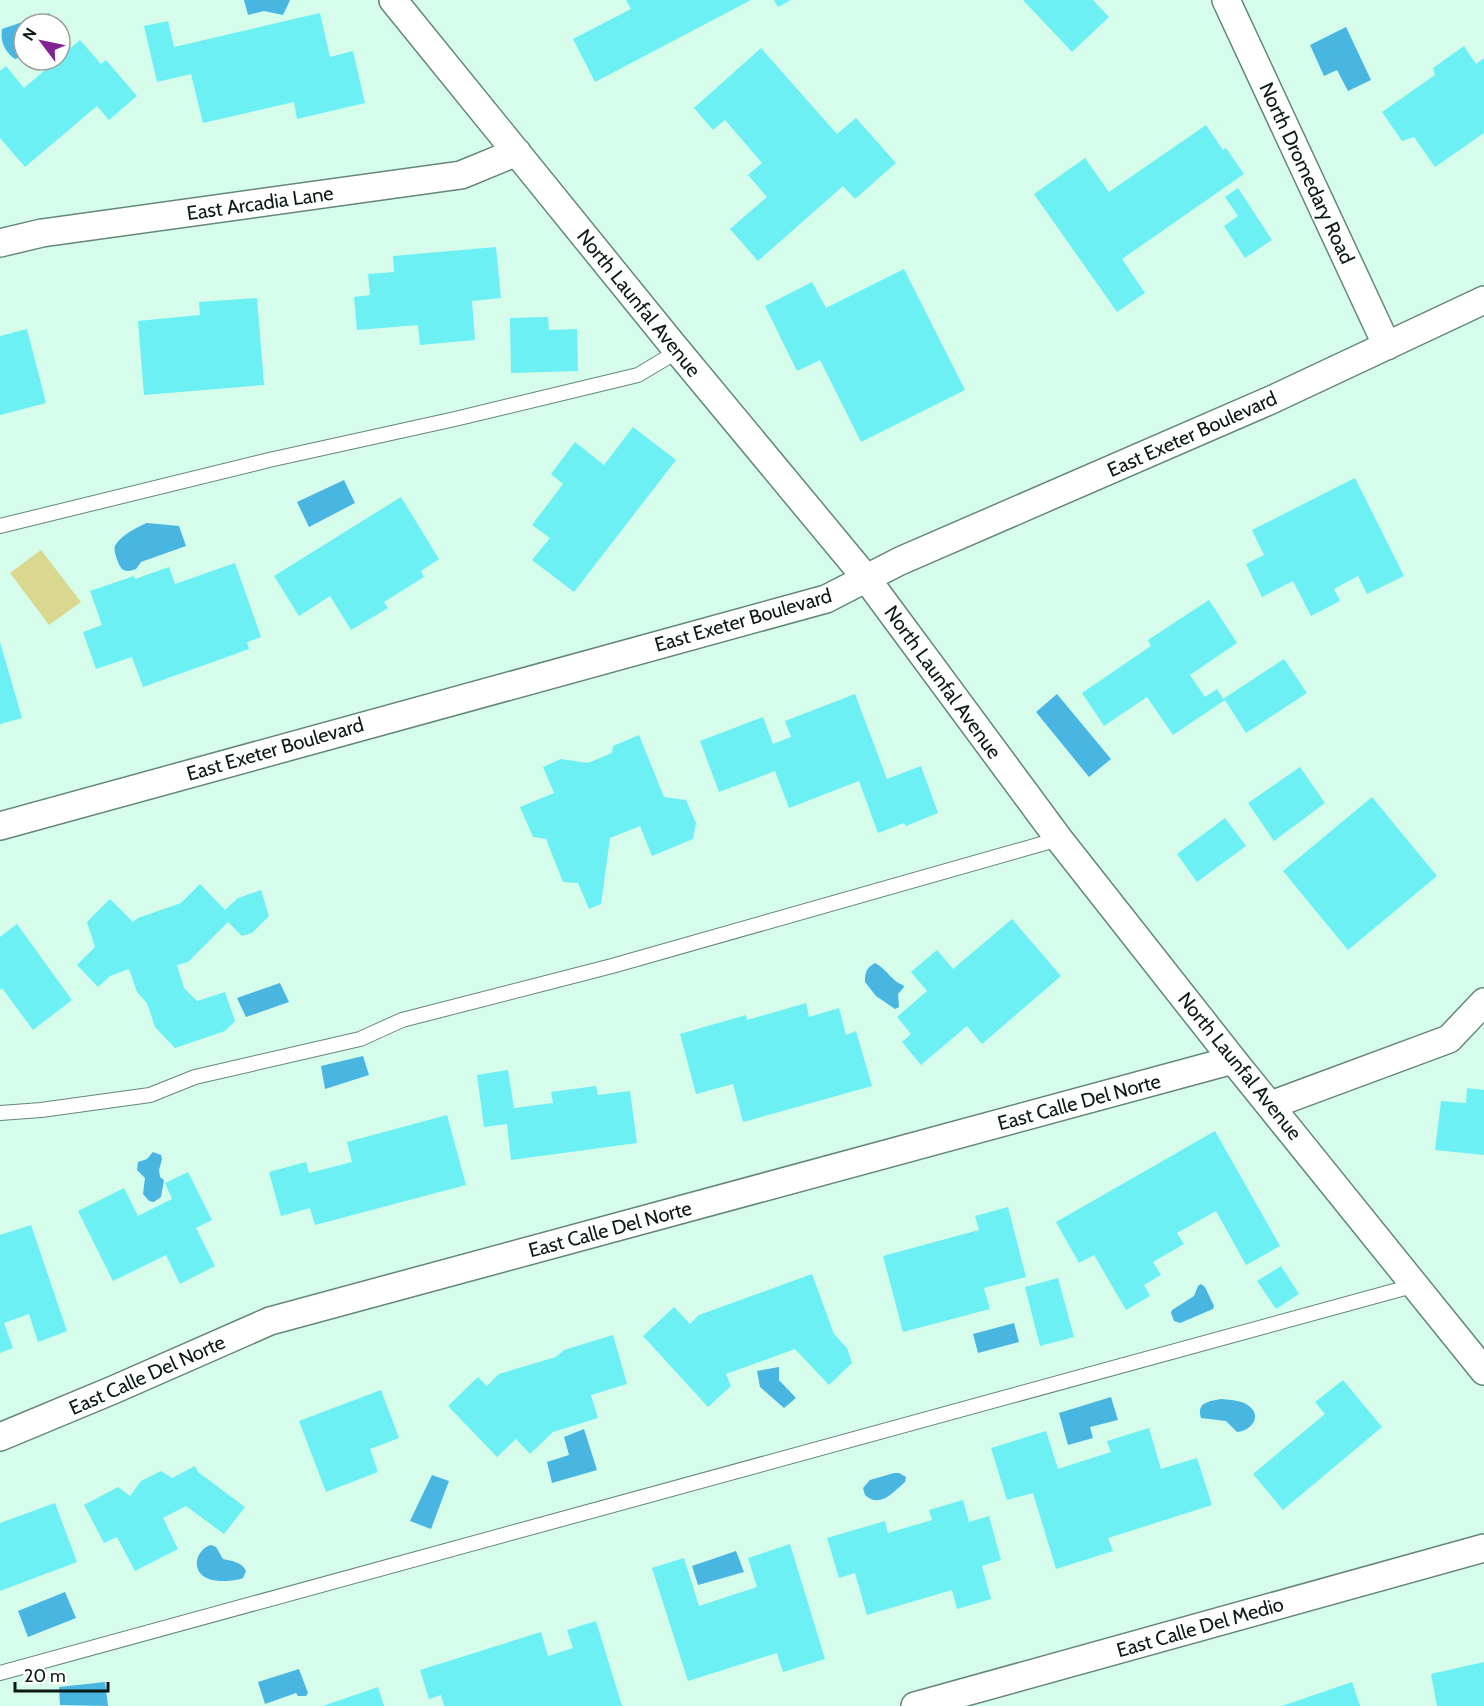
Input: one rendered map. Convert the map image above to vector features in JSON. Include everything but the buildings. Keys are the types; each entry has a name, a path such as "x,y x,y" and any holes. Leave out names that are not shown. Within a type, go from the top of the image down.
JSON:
{"street":[{"name":"North Launfal Avenue","path":"393,0 866,578 1059,840 1484,1371"},
{"name":"North Dromedary Road","path":"1226,0 1387,346"},
{"name":"East Arcadia Lane","path":"0,243 42,233 461,176 517,152"},
{"name":"East Exeter Boulevard","path":"0,826 826,599 900,561 1271,400 1484,300"},
{"path":"1271,1105 1449,1039 1484,1002"},
{"name":"East Calle Del Norte","path":"0,1437 103,1395 270,1320 1233,1060"},
{"name":"East Calle Del Medio","path":"915,1706 1484,1548"}],"lane":[{"path":"0,526 269,460 638,375 678,351"},
{"path":"0,1113 41,1110 150,1095 195,1077 360,1039 402,1020 623,963 1059,840"},
{"path":"0,1673 1416,1285"}],"shaded area":[{"path":"41,550 81,602 49,625 10,573"}],"water":[{"path":"244,0 290,0 283,15 264,11 248,15"},
{"path":"12,26 12,57 3,42 2,29"},
{"path":"1346,27 1371,80 1348,91 1337,70 1324,76 1310,45"},
{"path":"344,480 355,503 309,527 297,502"},
{"path":"147,523 179,526 186,546 141,562 136,569 124,570 120,567 115,546 125,535"},
{"path":"1057,694 1111,759 1089,777 1036,712"},
{"path":"875,963 904,987 898,994 899,1007 895,1009 876,996 865,982 867,971"},
{"path":"280,983 289,1002 246,1017 237,998"},
{"path":"363,1056 369,1075 325,1089 321,1066"},
{"path":"153,1152 161,1155 159,1170 160,1177 164,1180 161,1197 154,1202 149,1201 143,1194 145,1178 137,1170 138,1162 147,1159"},
{"path":"1201,1284 1205,1287 1214,1306 1213,1309 1180,1323 1174,1321 1172,1310 1194,1296"},
{"path":"1014,1323 1019,1342 978,1353 973,1334"},
{"path":"779,1367 779,1380 796,1398 784,1408 760,1387 757,1371"},
{"path":"1111,1397 1118,1420 1090,1427 1093,1438 1068,1445 1059,1413"},
{"path":"1221,1399 1239,1401 1249,1406 1255,1415 1253,1423 1237,1432 1226,1421 1201,1418 1202,1406"},
{"path":"584,1429 597,1470 552,1483 547,1462 569,1455 564,1437"},
{"path":"894,1473 906,1477 905,1482 886,1498 876,1500 865,1495 863,1488 870,1480"},
{"path":"432,1475 449,1481 431,1529 410,1521"},
{"path":"211,1545 216,1547 223,1559 242,1566 246,1571 243,1578 222,1581 202,1575 197,1567 198,1557"},
{"path":"736,1551 744,1572 698,1585 692,1566"},
{"path":"65,1592 76,1618 28,1637 18,1611"},
{"path":"299,1669 308,1693 306,1696 298,1696 296,1693 265,1704 258,1682"},
{"path":"105,1682 108,1706 60,1705 59,1687"}]}
